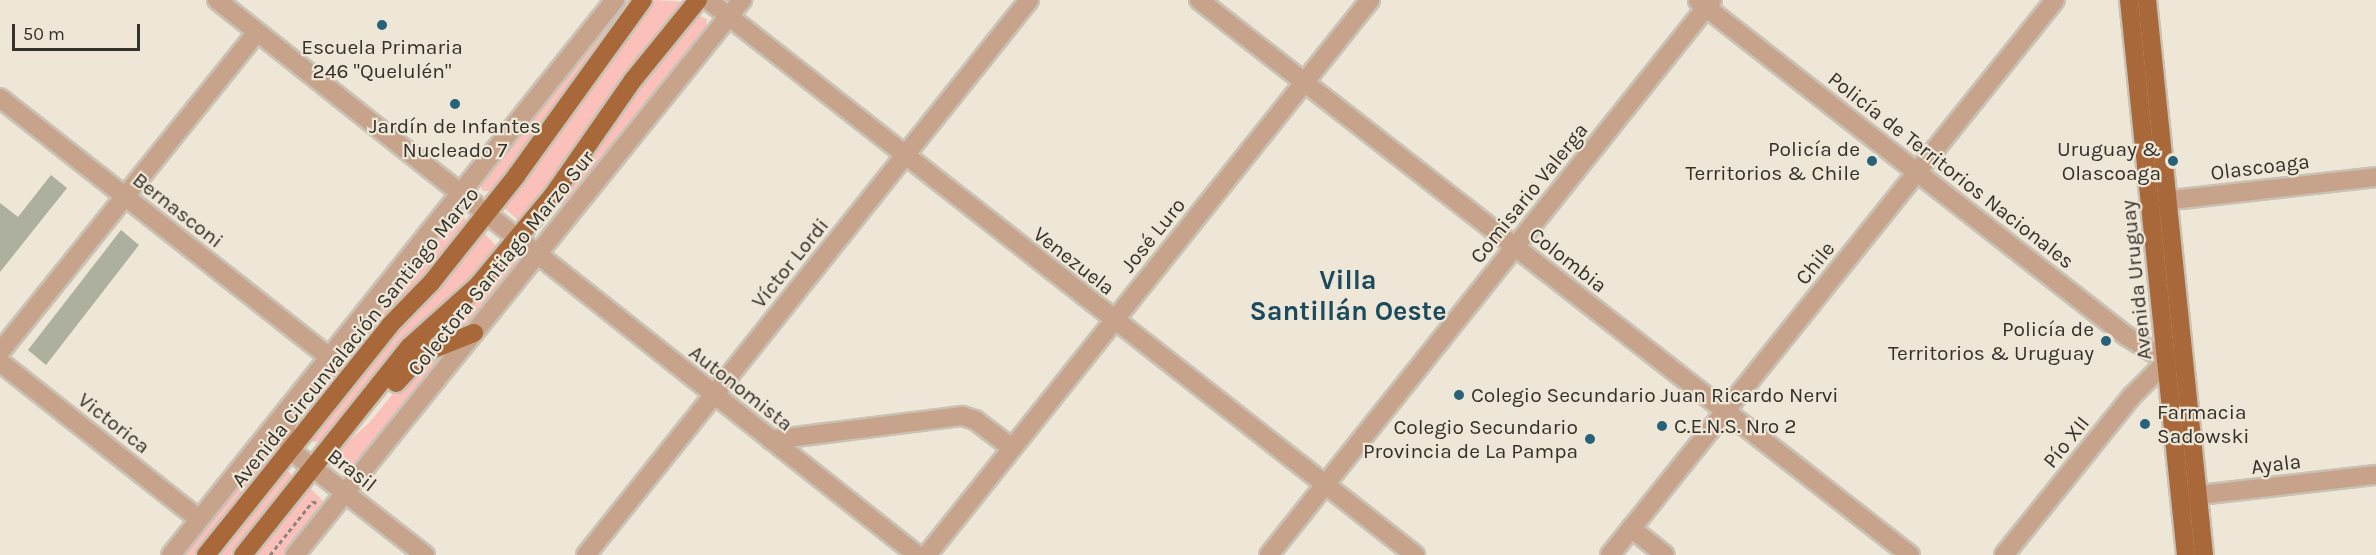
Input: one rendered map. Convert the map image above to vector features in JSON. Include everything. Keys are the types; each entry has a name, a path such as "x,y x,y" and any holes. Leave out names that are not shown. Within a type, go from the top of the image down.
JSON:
{"main road":[{"name":"Avenida Circunvalación Santiago Marzo","path":"206,555 486,214 643,0"},
{"path":"243,555 415,341 469,294 567,177 633,80 698,0"},
{"name":"Avenida Uruguay","path":"2129,0 2159,202"},
{"name":"Avenida Uruguay","path":"2147,0 2159,202 2189,497 2204,555"},
{"path":"330,446 363,422 420,355 474,333"},
{"name":"Avenida Uruguay","path":"2186,555 2189,497"}],"street":[{"name":"Autonomista","path":"217,0 238,6 257,32 917,555"},
{"path":"171,555 615,0"},
{"name":"Venezuela","path":"708,0 728,18 1415,555"},
{"name":"Colectora Santiago Marzo Sur","path":"295,555 742,0"},
{"name":"Víctor Lordi","path":"586,555 1029,0"},
{"name":"Colombia","path":"1199,0 1910,555"},
{"name":"José Luro","path":"927,555 1370,0"},
{"name":"Chile","path":"1610,555 2055,0"},
{"name":"Policía de Territorios Nacionales","path":"1705,3 2125,335 2175,360"},
{"name":"Comisario Valerga","path":"1269,555 1515,247 1705,3"},
{"path":"0,352 257,32"},
{"name":"Bernasconi","path":"0,98 329,357"},
{"name":"Olascoaga","path":"2159,202 2376,177"},
{"name":"Pío XII","path":"2004,555 2132,396 2175,360"},
{"name":"Victorica","path":"0,362 199,519"},
{"path":"290,450 285,430 292,403"},
{"path":"771,440 962,416 975,420 1012,448"},
{"name":"Brasil","path":"290,450 425,555"},
{"name":"Ayala","path":"2189,497 2376,475"},
{"path":"1631,528 1665,555"}],"shaded area":[{"path":"623,0 628,0 530,145 494,191 483,191 479,183"},
{"path":"655,0 684,2 565,165 522,218 517,219 502,206"},
{"path":"697,15 707,19 706,31 562,206 561,202 624,107"},
{"path":"458,215 465,218 466,226 335,378 323,383 300,411 295,427 299,409 453,216"},
{"path":"484,233 499,249 457,295 408,336 321,442 313,442 312,436 393,335"},
{"path":"511,259 519,263 471,321 420,345"},
{"path":"446,354 350,473 334,460 342,447 369,423 415,367"},
{"path":"276,436 276,453 194,555 181,555"},
{"path":"283,472 290,472 292,479 231,555 217,555"},
{"path":"311,489 326,504 285,555 254,555 306,490"}],"building":[{"path":"51,175 67,188 0,272 0,203 18,217"},
{"path":"121,230 139,245 46,365 28,350"}],"place":[{"name":"Escuela Primaria 246 \"Quelulén\"","path":"382,25"},
{"name":"Jardín de Infantes Nucleado 7","path":"455,104"},
{"name":"Policía de Territorios & Chile","path":"1872,161"},
{"name":"Uruguay & Olascoaga","path":"2173,161"},
{"name":"Policía de Territorios & Uruguay","path":"2106,341"},
{"name":"Colegio Secundario Juan Ricardo Nervi","path":"1459,395"},
{"name":"Farmacia Sadowski","path":"2145,424"},
{"name":"C.E.N.S. Nro 2","path":"1662,426"},
{"name":"Colegio Secundario Provincia de La Pampa","path":"1590,439"}],"district":[{"name":"Villa Santillán Oeste","path":"1348,296"}]}
